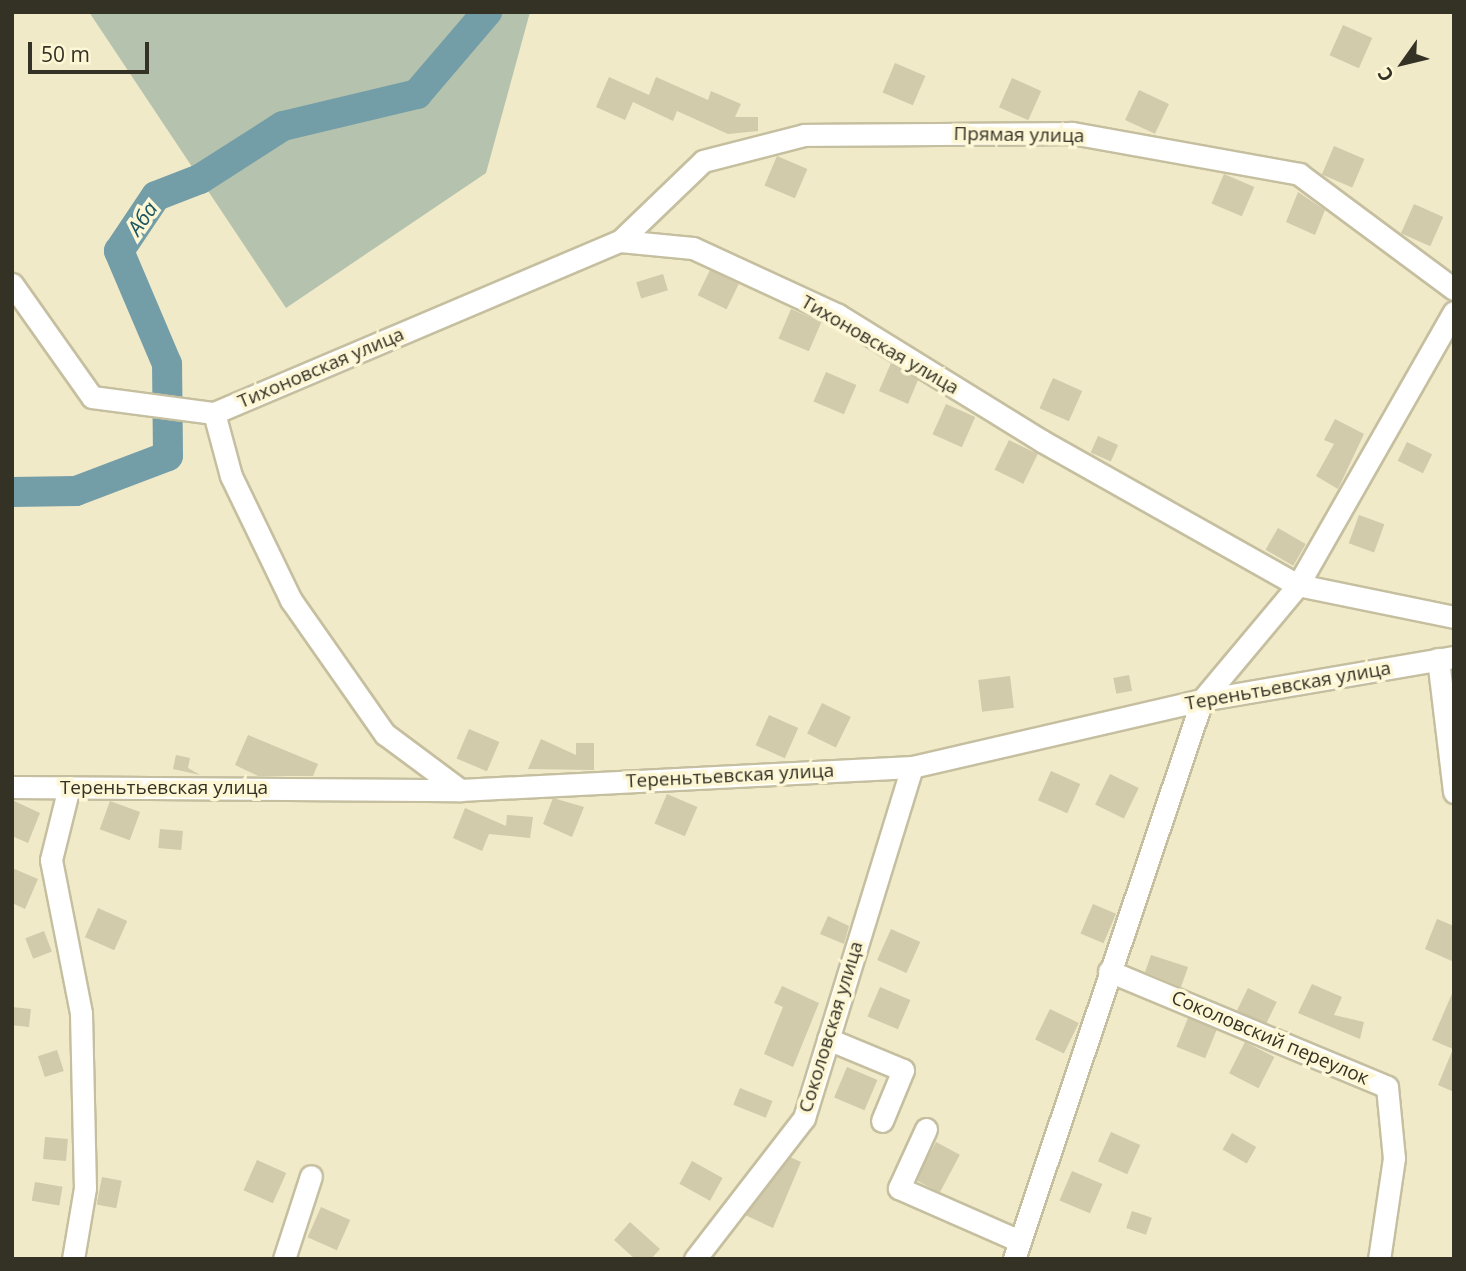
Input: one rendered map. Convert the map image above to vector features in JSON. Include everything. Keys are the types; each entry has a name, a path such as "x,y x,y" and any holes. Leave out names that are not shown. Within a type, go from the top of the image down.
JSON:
{"street":[{"name":"Прямая улица","path":"620,241 703,161 804,135 1072,133 1299,174 1454,289"},
{"name":"Тихоновская улица","path":"214,413 620,241 694,248 838,315 1042,441 1298,585 1454,617"},
{"path":"12,284 92,397 214,413 231,475 291,600 385,734 460,790"},
{"path":"926,1129 899,1188 1017,1250 1202,700 1298,585 1454,312"},
{"name":"Тереньтьевская улица","path":"12,787 460,790 912,766 1202,700 1446,658 1454,792"},
{"name":"Соколовская улица","path":"695,1259 804,1118 912,766"},
{"path":"69,787 51,860 81,1013 85,1188 73,1259"},
{"name":"Соколовский переулок","path":"1109,971 1387,1087 1394,1158 1379,1259"},
{"path":"828,1040 903,1070 882,1121"},
{"path":"284,1259 311,1176"}],"green space":[{"path":"89,12 530,12 486,173 286,308"}],"building":[{"path":"1343,25 1372,38 1359,68 1330,55"},
{"path":"895,63 925,76 913,105 882,92"},
{"path":"609,77 649,95 656,77 708,100 711,91 741,104 735,117 758,117 758,131 728,134 677,111 673,121 633,102 625,120 596,107"},
{"path":"1012,78 1041,91 1028,120 999,107"},
{"path":"1139,90 1169,104 1155,134 1125,120"},
{"path":"1334,146 1364,159 1352,187 1322,175"},
{"path":"777,156 807,169 795,198 764,185"},
{"path":"1224,174 1254,187 1242,216 1211,203"},
{"path":"1298,192 1325,210 1315,235 1286,222"},
{"path":"1414,204 1443,217 1430,246 1401,233"},
{"path":"710,270 739,284 726,309 698,295"},
{"path":"663,274 668,290 641,298 636,282"},
{"path":"791,309 821,322 809,351 778,338"},
{"path":"891,363 918,380 908,404 879,391"},
{"path":"826,372 856,385 844,414 813,401"},
{"path":"1053,378 1082,391 1069,421 1040,408"},
{"path":"946,404 975,417 962,447 933,434"},
{"path":"1335,419 1364,434 1338,489 1316,476 1334,444 1324,440"},
{"path":"1098,436 1118,445 1111,461 1091,452"},
{"path":"1009,440 1038,454 1023,484 995,470"},
{"path":"1407,442 1432,454 1423,473 1398,461"},
{"path":"1359,515 1384,524 1374,552 1349,543"},
{"path":"1278,528 1306,544 1293,566 1266,550"},
{"path":"1129,675 1132,691 1116,694 1113,678"},
{"path":"1010,676 1014,708 982,712 978,680"},
{"path":"822,703 851,717 836,748 807,734"},
{"path":"769,715 798,728 785,758 756,745"},
{"path":"469,729 499,742 487,771 456,758"},
{"path":"248,735 318,764 313,776 258,776 235,765"},
{"path":"541,739 576,755 576,743 594,743 594,770 528,769"},
{"path":"176,755 190,758 188,768 200,775 173,769"},
{"path":"1051,771 1080,784 1067,813 1038,800"},
{"path":"1110,774 1139,788 1124,819 1095,805"},
{"path":"667,794 697,807 685,836 654,823"},
{"path":"553,798 584,807 572,837 543,824"},
{"path":"12,800 40,813 28,843 12,836"},
{"path":"110,801 140,812 130,840 100,829"},
{"path":"465,808 506,826 507,815 533,817 530,838 489,834 482,851 453,838"},
{"path":"160,829 183,831 181,850 158,848"},
{"path":"12,868 38,879 25,909 12,903"},
{"path":"1093,904 1116,914 1104,943 1080,933"},
{"path":"98,908 127,921 114,950 85,937"},
{"path":"828,916 849,926 844,944 820,934"},
{"path":"1437,919 1454,926 1454,962 1425,949"},
{"path":"891,929 920,942 906,973 877,960"},
{"path":"44,931 52,952 33,959 25,938"},
{"path":"1151,955 1188,967 1181,987 1145,972"},
{"path":"1312,984 1342,997 1334,1015 1364,1022 1360,1039 1298,1013"},
{"path":"782,986 819,1003 793,1067 764,1054 783,1007 774,1003"},
{"path":"880,987 910,1000 898,1029 867,1016"},
{"path":"1248,988 1277,1002 1266,1024 1237,1010"},
{"path":"1454,989 1454,1092 1438,1085 1453,1049 1432,1040"},
{"path":"12,1007 31,1009 29,1027 12,1025"},
{"path":"1050,1009 1079,1023 1064,1054 1035,1040"},
{"path":"1188,1018 1217,1030 1205,1058 1176,1047"},
{"path":"1245,1042 1274,1057 1259,1088 1229,1073"},
{"path":"57,1050 64,1071 45,1077 38,1056"},
{"path":"847,1067 877,1080 864,1110 834,1097"},
{"path":"740,1088 772,1101 766,1118 733,1105"},
{"path":"1111,1132 1140,1145 1127,1174 1098,1161"},
{"path":"1232,1133 1256,1147 1247,1163 1222,1149"},
{"path":"45,1137 68,1139 66,1161 43,1159"},
{"path":"936,1142 960,1155 940,1193 916,1180"},
{"path":"790,1157 801,1162 773,1228 745,1215"},
{"path":"257,1160 286,1173 273,1203 244,1190"},
{"path":"692,1161 723,1178 710,1201 679,1184"},
{"path":"1072,1171 1102,1184 1090,1213 1059,1200"},
{"path":"102,1177 122,1181 116,1208 97,1204"},
{"path":"35,1182 63,1187 59,1206 32,1201"},
{"path":"321,1207 350,1220 337,1250 308,1237"},
{"path":"1132,1211 1152,1218 1146,1235 1126,1228"},
{"path":"630,1222 660,1249 651,1259 635,1259 614,1240"}],"waterway":[{"name":"Аба","path":"12,492 76,491 168,456 167,364 119,251 156,196 200,179 283,126 417,94 487,12"}]}
